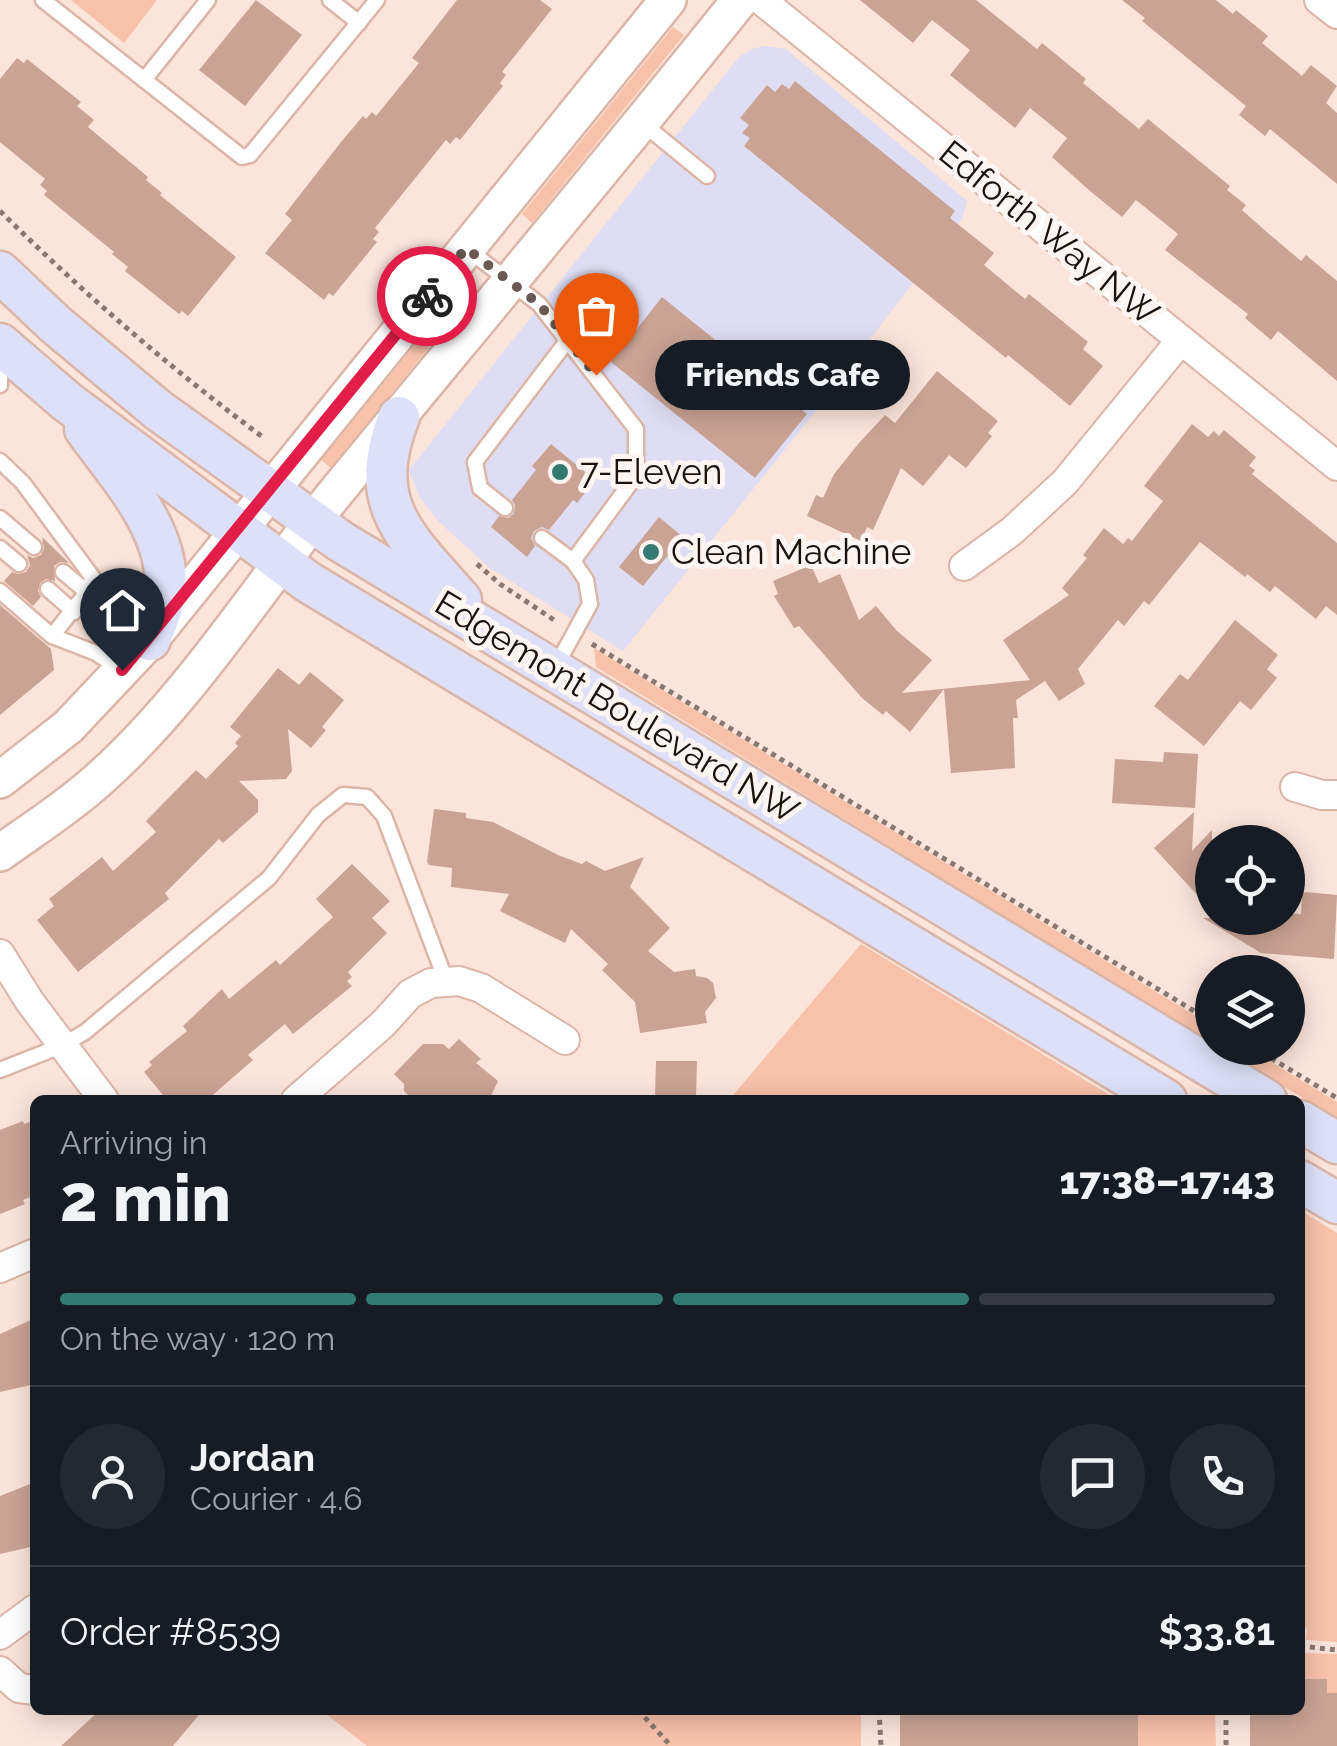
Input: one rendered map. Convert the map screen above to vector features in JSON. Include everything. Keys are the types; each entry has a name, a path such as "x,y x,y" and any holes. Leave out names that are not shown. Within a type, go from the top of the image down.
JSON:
{"main road":[{"name":"Edgemont Boulevard NW","path":"0,272 158,410 368,559 479,622 1258,1095"},
{"name":"Edgemont Boulevard NW","path":"0,344 66,400 308,582 1158,1095"},
{"path":"66,400 144,514 163,553 164,601 150,640"},
{"path":"399,417 387,459 387,494 392,512 407,538 479,622"},
{"path":"1305,1124 1337,1144"},
{"path":"1305,1184 1337,1203"}],"street":[{"path":"0,780 68,727 150,640 668,0"},
{"path":"0,853 97,781 147,730 740,0"},
{"name":"Edforth Way NW","path":"761,0 1337,466"},
{"path":"1319,0 1337,14"},
{"path":"964,566 1012,531 1065,482 1181,340"},
{"path":"1295,786 1322,795 1337,795"},
{"path":"0,954 100,1095"},
{"path":"302,1095 383,1024 410,994 431,983 459,981 480,988 565,1040"},
{"path":"0,1268 30,1255"},
{"path":"0,1635 30,1613"},
{"path":"0,1672 19,1688 30,1689"}],"lane":[{"path":"43,0 240,156 248,157 377,0"},
{"path":"144,80 208,0"},
{"path":"330,0 359,22"},
{"path":"641,122 707,176"},
{"path":"466,248 539,304 636,429 632,481 573,561"},
{"path":"505,508 480,488 475,462 567,340"},
{"path":"0,370 0,385"},
{"path":"0,461 22,483 93,578 74,612 52,636"},
{"path":"0,518 34,547"},
{"path":"542,538 573,561 586,580 590,604 555,668"},
{"path":"0,548 19,564"},
{"path":"64,572 88,592"},
{"path":"48,589 74,612"},
{"path":"0,591 52,636 96,653 122,670"},
{"path":"0,1070 62,1046 85,1032 269,878 318,815 343,796 367,798 384,816 446,980"}],"path":[{"path":"0,211 62,272 177,373 264,438"},
{"path":"474,560 500,584 574,633 1195,1012"},
{"path":"1282,1065 1337,1098"},
{"path":"1305,1647 1337,1650"},
{"path":"642,1715 670,1746"},
{"path":"879,1715 881,1746"},
{"path":"1226,1715 1226,1746"}],"shaded area":[{"path":"71,0 157,0 124,43"},
{"path":"673,27 684,35 532,223 522,214"},
{"path":"764,46 786,49 967,201 963,217 811,417 623,651 491,569 438,521 420,498 409,470 739,57"},
{"path":"441,313 451,320 331,468 321,460"},
{"path":"594,648 1195,1016 1195,1034 596,667"},
{"path":"861,944 1110,1095 733,1095"},
{"path":"1247,1065 1276,1065 1337,1102 1337,1118 1305,1099 1305,1095 1298,1095"},
{"path":"1305,1213 1337,1233 1337,1642 1306,1640"},
{"path":"1305,1653 1337,1654 1337,1693 1327,1693 1326,1679 1305,1679"},
{"path":"327,1715 861,1715 861,1746 367,1746"},
{"path":"1137,1715 1215,1715 1216,1746 1138,1746"}],"building":[{"path":"256,0 302,35 245,106 199,70"},
{"path":"457,0 540,0 552,9 502,72 506,75 500,83 503,86 460,140 456,137 450,144 446,140 375,228 379,232 373,239 377,242 333,296 329,293 324,300 265,253 292,220 285,214 341,142 363,116 366,119 372,112 376,116 419,63 412,58"},
{"path":"860,0 976,0 1037,49 1042,43 1139,129 1148,119 1230,186 1227,190 1246,205 1242,210 1269,234 1301,261 1306,255 1337,281 1337,381 1278,331 1271,340 1245,318 1248,314 1165,250 1178,234 1136,200 1122,217 1090,191 1052,157 1067,138 1030,108 1015,128 950,75 970,50 932,20 913,43"},
{"path":"1122,0 1216,0 1233,14 1236,10 1268,36 1262,43 1302,76 1311,65 1337,86 1326,103 1337,113 1337,184 1270,129 1265,136 1239,115 1246,106"},
{"path":"17,58 24,63 27,59 81,102 77,106 94,120 88,127 148,177 146,180 160,195 236,257 188,316 182,311 179,314 125,271 128,267 114,252 44,195 47,191 40,185 45,179 0,142 0,79"},
{"path":"795,81 955,211 950,218 994,253 984,265 1025,299 1029,294 1088,342 1083,349 1103,366 1070,406 744,146 750,138 742,133 749,125 740,118 767,85 775,92 782,84 789,89"},
{"path":"662,297 807,414 755,478 611,362"},
{"path":"937,371 998,421 988,433 992,436 966,468 949,455 923,486 901,468 873,530 867,527 861,541 807,516 816,495 823,498 834,474 859,443 885,415 895,423"},
{"path":"1192,424 1208,437 1214,431 1219,436 1224,430 1256,457 1249,466 1255,470 1252,474 1337,543 1337,615 1326,606 1316,619 1275,586 1270,592 1200,542 1149,605 1144,601 1124,626 1118,620 1078,669 1085,684 1059,701 1045,681 1016,700 1015,768 951,773 944,689 910,732 886,711 883,715 862,698 799,626 794,628 774,596 778,594 773,581 811,565 819,583 840,574 859,620 876,606 897,631 932,660 902,693 1030,680 1003,640 1069,595 1062,588 1087,558 1083,555 1104,528 1123,544 1128,538 1132,541 1163,501 1144,486"},
{"path":"551,444 595,480 549,530 542,527 534,531 531,538 535,546 527,557 491,527 499,516 508,518 514,514 512,500 536,470 532,466"},
{"name":"Clean Machine","path":"659,517 683,537 643,586 619,567"},
{"path":"42,537 69,563 54,566 55,581 46,579 40,583 41,597 33,606 4,581 12,572 26,572 30,565 27,555 41,555"},
{"path":"0,605 51,649 54,670 0,715"},
{"path":"1235,620 1278,655 1267,669 1277,678 1251,710 1240,701 1204,746 1154,706 1180,674 1188,680"},
{"path":"278,668 299,685 310,672 344,700 322,727 326,730 311,748 288,729 292,771 286,779 239,781 258,800 258,812 223,843 219,839 165,893 169,899 78,972 37,920 54,906 49,899 102,857 113,871 156,832 146,821 196,770 206,779 238,746 235,743 241,736 230,727"},
{"path":"1164,752 1198,754 1195,808 1112,803 1115,759 1163,762"},
{"path":"434,809 493,822 558,855 582,864 586,861 605,871 644,857 630,887 670,928 648,951 674,972 695,969 696,976 713,983 716,998 705,1012 707,1023 640,1033 635,1002 602,970 608,964 571,929 565,943 500,911 509,894 451,887 452,868 427,862"},
{"path":"1194,812 1195,893 1154,848"},
{"path":"352,864 390,901 372,918 387,933 348,972 352,977 347,981 352,986 293,1034 285,1024 248,1055 253,1060 213,1095 163,1095 144,1072 152,1065 149,1062 187,1031 183,1026 222,989 229,999 276,960 280,965 333,917 316,899"},
{"path":"1305,892 1337,895 1334,959 1261,953 1231,935 1305,935"},
{"path":"459,1039 481,1059 476,1063 498,1081 491,1095 408,1095 404,1091 404,1084 394,1074 423,1044 443,1044 449,1049"},
{"path":"656,1061 697,1061 696,1095 655,1095"},
{"path":"23,1121 30,1122 30,1197 23,1200 25,1204 0,1214 0,1130"},
{"path":"30,1320 30,1385 0,1392 0,1334"},
{"path":"30,1484 30,1547 0,1554 0,1496"},
{"path":"1305,1679 1327,1679 1327,1693 1337,1693 1337,1746 1250,1746 1250,1715 1305,1715"},
{"path":"95,1715 199,1715 173,1746 61,1746"},
{"path":"900,1715 1138,1715 1138,1746 900,1746"}],"way so far":[{"path":"427,296 466,248 539,304 596,375"}],"place":[{"name":"Friends Cafe","path":"596,375"},
{"name":"7-Eleven","path":"560,472"},
{"name":"Clean Machine","path":"651,552"}],"route":[{"path":"122,670 427,296"}]}
